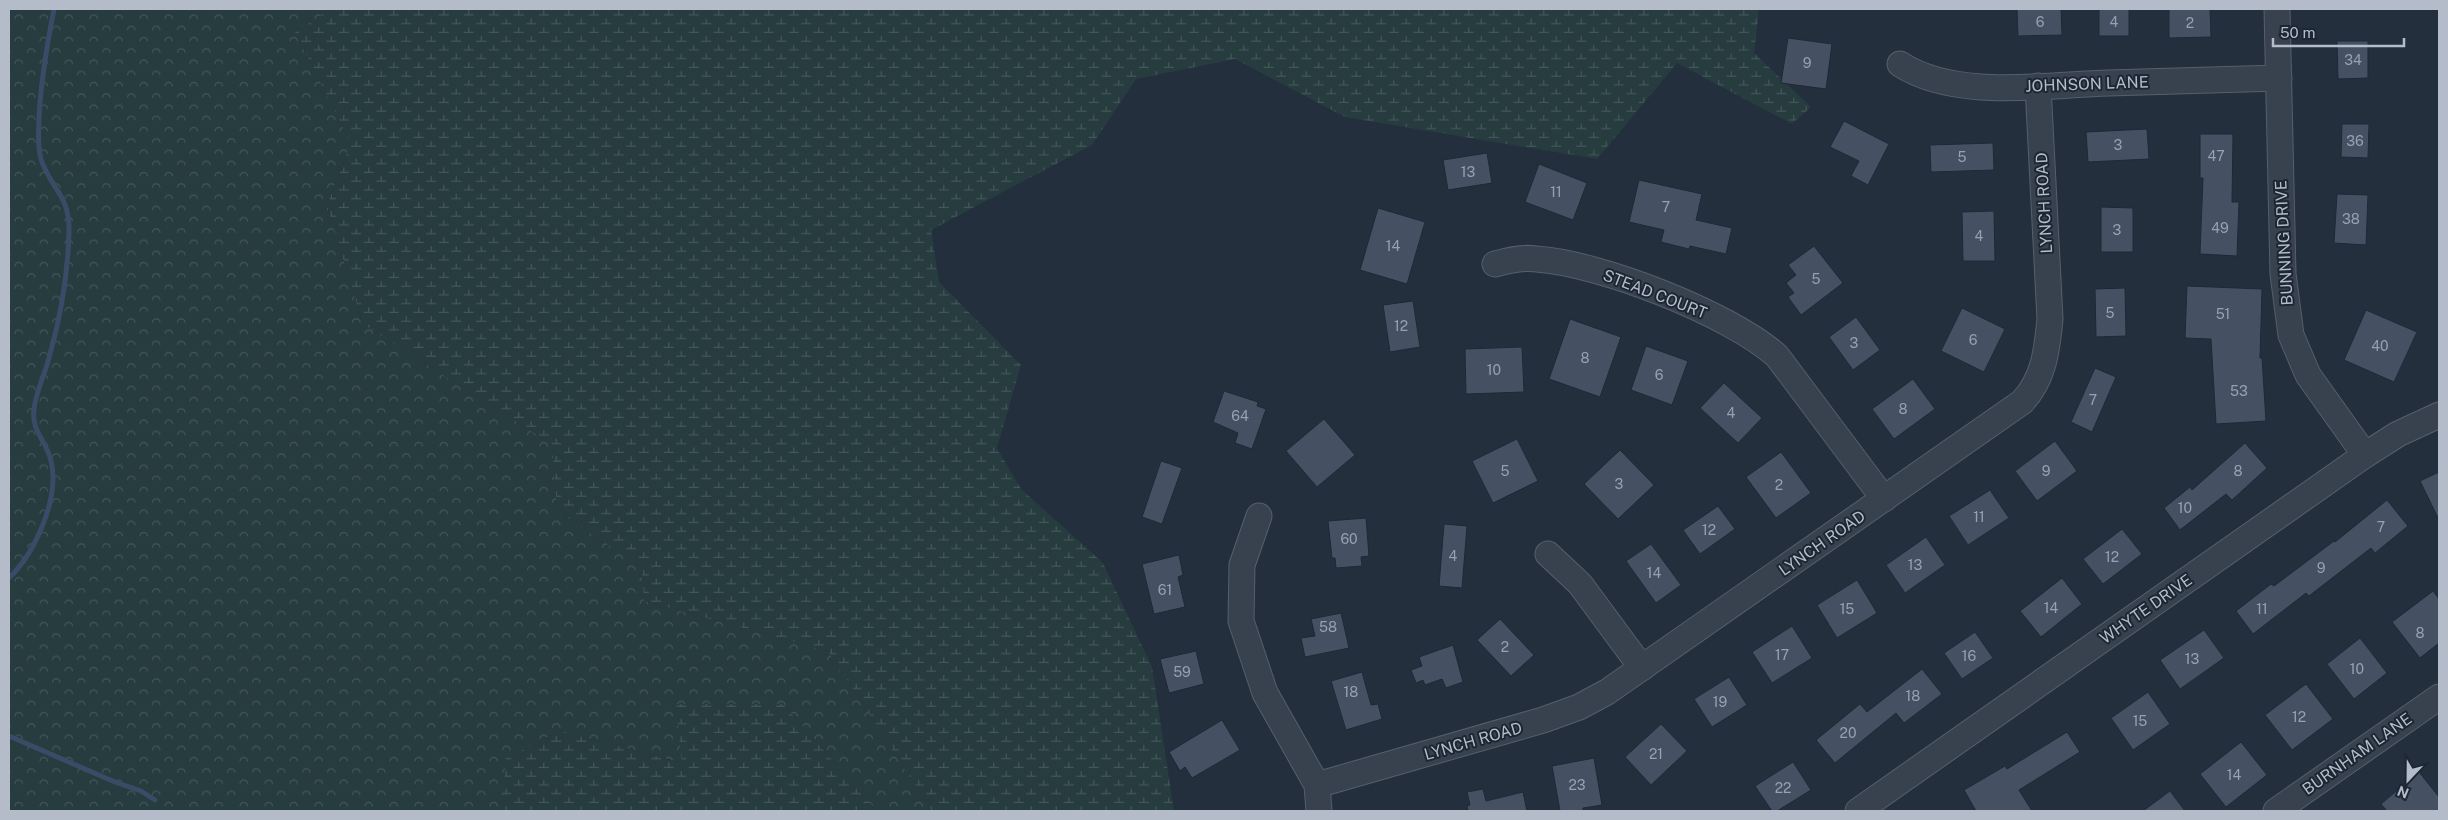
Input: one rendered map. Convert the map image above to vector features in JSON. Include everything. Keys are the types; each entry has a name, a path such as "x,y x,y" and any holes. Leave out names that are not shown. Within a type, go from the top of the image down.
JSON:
{"street":[{"name":"BUNNING DRIVE","path":"2277,9 2283,274 2291,335 2308,375 2365,456"},
{"name":"JOHNSON LANE","path":"1900,64 1914,73 1944,82 1993,87 2278,78"},
{"name":"LYNCH ROAD","path":"1316,786 1544,720 1593,700 1642,668 2022,402 2032,392 2040,374 2047,352 2050,319 2038,86"},
{"name":"STEAD COURT","path":"1495,264 1512,259 1535,258 1562,262 1620,279 1695,307 1761,342 1777,356 1884,499"},
{"name":"WHYTE DRIVE","path":"1858,811 2365,456 2398,434 2439,415"},
{"path":"1259,516 1242,565 1241,620 1265,693 1316,786 1319,811"},
{"path":"1548,554 1580,584 1642,668"},
{"name":"BURNHAM LANE","path":"2276,811 2439,697"}],"green space":[{"path":"9,9 331,9 295,32 351,143 327,205 363,324 552,444 557,511 642,567 644,601 828,651 932,811 877,811 783,704 676,704 683,763 559,731 507,758 502,811 9,811"},
{"path":"331,9 1759,9 1754,53 1811,107 1792,124 1677,63 1597,159 1345,117 1235,59 1136,79 1092,145 931,230 939,282 1021,365 997,448 1021,489 1103,563 1152,667 1174,811 932,811 828,651 644,601 642,567 557,511 552,444 363,324 327,205 351,143 295,32"},
{"path":"676,704 783,704 877,811 502,811 506,758 560,731 682,763"}],"building":[{"path":"2017,9 2061,9 2062,35 2018,36"},
{"path":"2099,9 2129,9 2129,36 2099,36"},
{"path":"2169,9 2210,9 2211,37 2169,38"},
{"path":"1788,38 1832,44 1826,89 1781,83"},
{"path":"2337,41 2368,41 2368,78 2338,79"},
{"path":"1844,121 1889,144 1868,185 1851,176 1859,161 1830,147"},
{"path":"2342,124 2369,124 2368,158 2341,157"},
{"path":"2147,129 2149,159 2088,162 2086,132"},
{"path":"2200,134 2233,134 2232,202 2239,202 2237,256 2200,254 2203,178 2200,178"},
{"path":"1993,143 1994,170 1931,172 1930,145"},
{"path":"1487,153 1492,183 1448,190 1443,160"},
{"path":"1539,164 1587,183 1573,220 1525,202"},
{"path":"1639,180 1702,194 1696,220 1732,228 1726,254 1690,246 1689,249 1661,242 1664,230 1629,222"},
{"path":"2337,194 2368,195 2366,245 2334,243"},
{"path":"2101,207 2133,208 2133,252 2101,252"},
{"path":"1378,208 1425,222 1407,284 1360,270"},
{"path":"1994,211 1995,261 1963,261 1962,212"},
{"path":"1814,246 1843,283 1801,315 1788,297 1794,293 1786,283 1796,275 1788,265"},
{"path":"2187,286 2262,289 2260,358 2262,358 2266,421 2216,424 2211,339 2185,338"},
{"path":"2125,288 2126,336 2096,337 2095,289"},
{"path":"1413,301 1420,347 1390,352 1383,305"},
{"path":"1962,308 2005,329 1984,372 1941,351"},
{"path":"2366,310 2417,332 2394,382 2344,360"},
{"path":"1856,317 1880,350 1853,370 1829,337"},
{"path":"1570,319 1621,337 1600,397 1549,379"},
{"path":"1646,346 1688,361 1672,405 1631,390"},
{"path":"1522,347 1524,392 1466,394 1465,349"},
{"path":"2095,368 2116,377 2092,432 2071,422"},
{"path":"1913,379 1935,409 1894,439 1872,409"},
{"path":"1724,383 1762,418 1738,443 1700,408"},
{"path":"1224,391 1258,402 1257,406 1266,409 1252,449 1235,443 1238,433 1213,422"},
{"path":"1324,419 1355,455 1317,487 1286,451"},
{"path":"1517,439 1538,481 1493,503 1472,461"},
{"path":"2055,441 2077,471 2037,501 2015,471"},
{"path":"2245,443 2267,468 2232,500 2226,494 2180,530 2164,508 2190,487 2192,490"},
{"path":"1620,450 1654,485 1618,519 1584,484"},
{"path":"1781,452 1811,493 1776,518 1746,477"},
{"path":"1161,461 1182,468 1162,524 1142,517"},
{"path":"2439,472 2439,520 2420,481"},
{"path":"1990,490 2009,518 1968,545 1949,516"},
{"path":"2387,500 2408,526 2375,553 2371,548 2309,596 2306,593 2253,634 2236,611 2271,584 2274,586 2335,542"},
{"path":"1718,506 1735,529 1700,554 1683,530"},
{"path":"1366,518 1369,556 1361,557 1362,566 1336,568 1335,558 1332,558 1328,521"},
{"path":"1444,524 1467,526 1462,588 1439,586"},
{"path":"2122,529 2142,554 2103,584 2083,559"},
{"path":"1926,537 1945,565 1905,593 1886,565"},
{"path":"1651,544 1681,585 1656,603 1626,561"},
{"path":"1179,555 1183,575 1178,577 1185,607 1154,614 1142,564"},
{"path":"2062,578 2082,604 2041,637 2020,611"},
{"path":"1857,580 1877,613 1837,638 1817,605"},
{"path":"2433,591 2439,599 2439,643 2420,658 2392,622"},
{"path":"1341,613 1349,648 1305,657 1301,638 1315,636 1311,619"},
{"path":"1500,619 1534,655 1511,676 1477,640"},
{"path":"1792,626 1812,658 1772,683 1752,652"},
{"path":"2204,630 2224,658 2180,689 2160,660"},
{"path":"1975,632 1993,658 1962,679 1944,653"},
{"path":"2360,638 2387,673 2354,699 2327,664"},
{"path":"1453,645 1463,682 1446,688 1442,679 1425,685 1423,680 1416,683 1411,670 1422,666 1419,657"},
{"path":"1196,651 1204,684 1169,693 1160,659"},
{"path":"1922,669 1942,694 1904,723 1896,713 1835,763 1816,740 1860,704 1867,712"},
{"path":"1362,672 1371,705 1378,704 1382,719 1346,730 1331,681"},
{"path":"1729,677 1747,705 1712,727 1694,699"},
{"path":"2306,684 2333,719 2292,750 2265,715"},
{"path":"2148,692 2170,724 2133,750 2111,718"},
{"path":"1222,720 1240,750 1192,778 1185,767 1180,771 1169,752"},
{"path":"1661,724 1687,751 1651,785 1625,757"},
{"path":"2067,732 2080,752 2019,790 2032,811 1976,811 1964,790 2005,766 2007,769"},
{"path":"2241,742 2267,775 2226,807 2200,774"},
{"path":"1594,758 1602,805 1583,808 1583,811 1560,811 1552,766"},
{"path":"1793,762 1811,790 1777,811 1772,811 1755,786"},
{"path":"2419,772 2439,797 2439,811 2387,811 2381,804"},
{"path":"1483,789 1486,801 1523,792 1527,811 1468,811 1467,806 1470,805 1467,792"},
{"path":"2170,791 2185,811 2143,811"}],"waterway":[{"path":"9,578 19,567 36,540 49,508 52,491 51,461 35,424 34,409 57,324 65,278 69,231 63,200 45,169 41,159 39,143 41,90 54,9"},
{"path":"9,736 115,782 141,791 155,800"}]}
